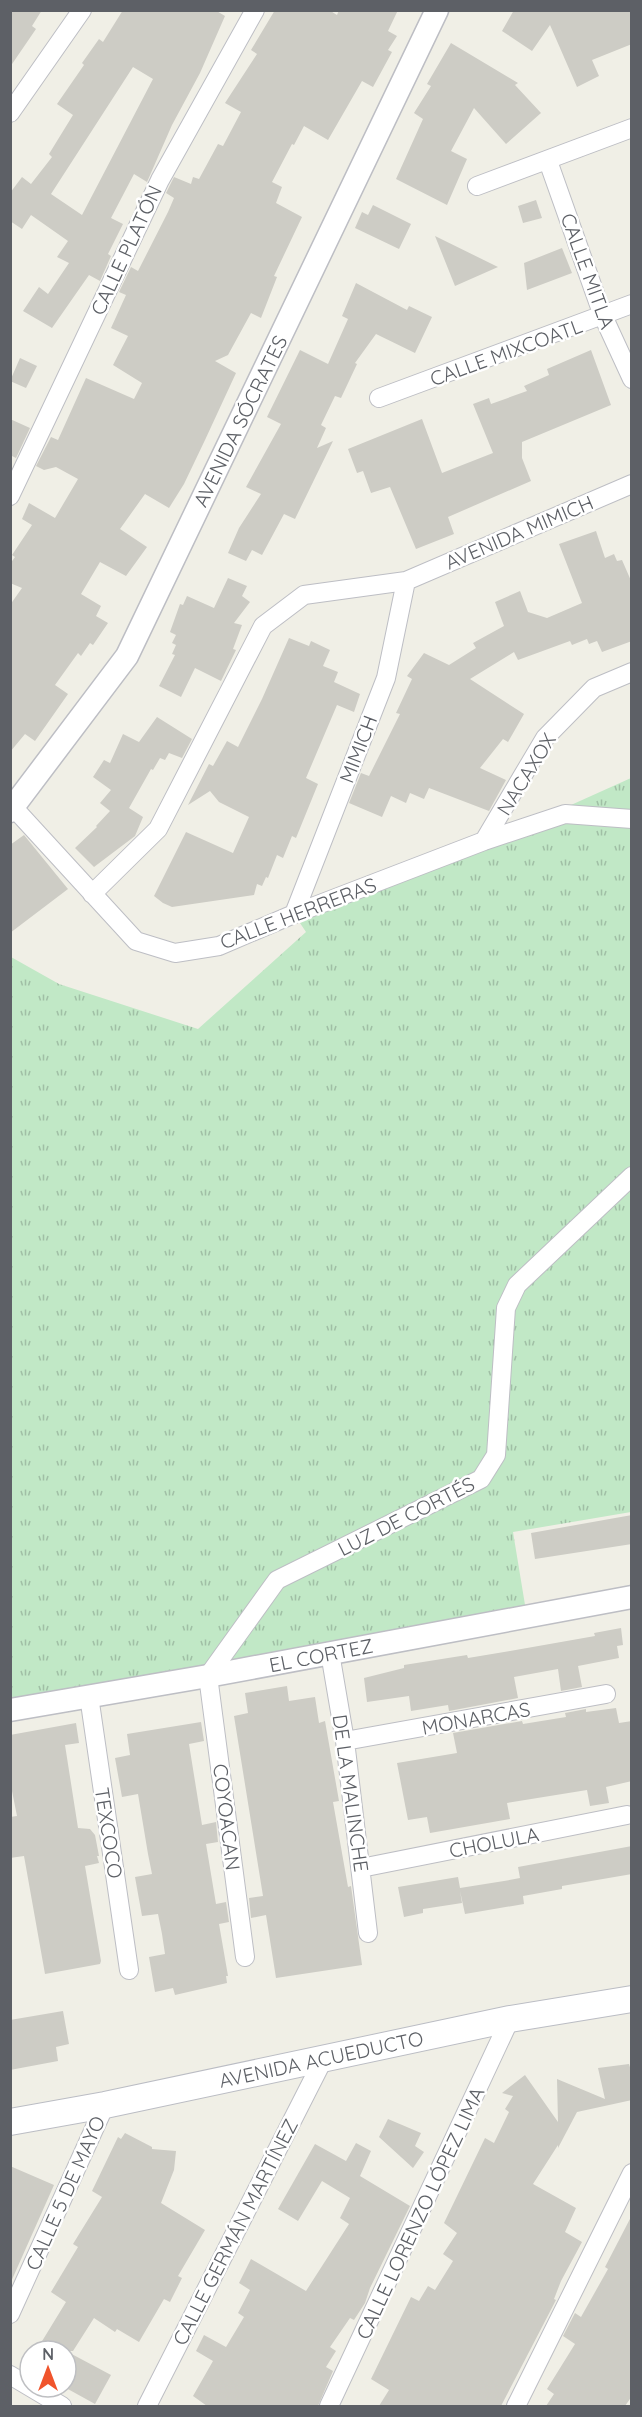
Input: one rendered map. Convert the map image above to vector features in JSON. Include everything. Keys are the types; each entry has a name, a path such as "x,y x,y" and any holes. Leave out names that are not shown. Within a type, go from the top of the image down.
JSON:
{"main road":[{"name":"AVENIDA ACUEDUCTO","path":"10,2122 105,2105 510,2019 632,1999"}],"street":[{"path":"10,113 82,10"},
{"name":"CALLE PLATÓN","path":"10,496 159,180 255,10"},
{"name":"AVENIDA SÓCRATES","path":"12,809 127,656 431,13"},
{"path":"477,186 549,161 632,128"},
{"name":"CALLE MITLA","path":"549,161 603,316 632,379"},
{"name":"CALLE MIXCOATL","path":"380,398 632,304"},
{"name":"AVENIDA MIMICH","path":"92,894 158,829 262,626 304,595 406,581 632,484"},
{"name":"MIMICH","path":"294,914 386,678 406,581"},
{"name":"NACAXOX","path":"484,841 545,738 594,688 632,672"},
{"name":"CALLE HERRERAS","path":"12,809 136,942 175,953 219,946 294,914 484,841 565,814 632,819"},
{"name":"LUZ DE CORTÉS","path":"208,1676 277,1580 481,1479 496,1455 506,1308 517,1285 632,1176"},
{"name":"EL CORTEZ","path":"10,1710 208,1676 632,1597"},
{"name":"DE LA MALINCHE","path":"330,1653 345,1742 368,1933"},
{"name":"COYOACAN","path":"208,1676 245,1957"},
{"name":"MONARCAS","path":"345,1742 606,1694"},
{"name":"TEXCOCO","path":"89,1696 129,1970"},
{"name":"CHOLULA","path":"361,1868 627,1815"},
{"name":"CALLE LORENZO LÓPEZ LIMA","path":"329,2406 510,2019"},
{"name":"CALLE GERMÁN MARTÍNEZ","path":"147,2406 324,2058"},
{"name":"CALLE 5 DE MAYO","path":"10,2314 105,2105"},
{"path":"516,2406 632,2173"},
{"path":"10,2375 62,2406"}],"green space":[{"path":"631,778 631,1512 513,1532 527,1617 11,1710 11,957 59,984 198,1029 306,932 294,914 511,832"}],"building":[{"path":"10,10 42,10 32,26 36,29 10,67"},
{"path":"123,10 215,10 225,16 147,182 134,174 111,218 123,224 108,254 111,256 100,281 89,275 52,328 23,311 39,287 48,294 69,263 57,257 68,241 31,215 22,229 10,221 10,193 22,177 31,184 52,157 49,154 73,115 57,104 99,39 103,42","holes":["133,67 153,79 82,215 51,194"]},
{"path":"275,10 329,10 337,15 339,10 398,10 388,31 397,36 388,50 392,52 373,87 362,81 328,140 304,126 294,145 292,144 272,182 282,187 276,203 302,217 274,276 277,277 261,318 251,313 228,355 215,361 236,373 205,440 184,484 169,508 145,494 120,529 147,547 126,576 100,562 81,594 101,606 96,616 108,623 93,645 90,643 81,656 78,653 55,685 68,694 35,741 25,734 10,752 10,605 22,588 10,583 10,564 15,557 12,555 32,525 22,519 29,503 55,518 78,479 56,467 44,470 36,466 51,437 58,440 86,378 134,399 142,383 113,365 128,336 111,328 126,295 119,292 131,267 138,271 168,212 174,198 166,193 174,177 191,184 193,177 199,179 218,144 223,146 241,112 225,103 257,54 251,50"},
{"path":"514,10 632,10 632,44 592,60 599,76 577,87 550,25 532,51 502,31"},
{"path":"451,43 518,83 515,85 541,113 506,144 474,108 451,151 467,159 447,205 396,179 423,119 414,113 431,86 427,84"},
{"path":"536,200 542,218 523,223 518,206"},
{"path":"373,205 411,224 399,249 355,228 362,212 368,215"},
{"path":"435,236 498,267 455,286"},
{"path":"562,248 572,273 527,290 524,263"},
{"path":"356,283 407,310 409,306 432,317 415,353 376,334 355,363 357,364 341,398 335,396 321,425 326,428 317,448 333,441 295,519 284,514 262,555 252,550 246,561 228,553 239,528 261,494 246,487 281,424 267,417 300,350 328,364 348,319 342,316"},
{"path":"591,350 611,405 522,442 522,458 531,481 448,517 454,534 416,549 390,487 371,493 363,471 357,473 348,449 422,419 442,473 493,453 473,404 489,398 491,404 527,391 524,386 549,375 547,369"},
{"path":"20,358 37,366 26,388 10,381"},
{"path":"10,419 30,428 16,458 10,455"},
{"path":"596,531 605,558 614,554 617,561 622,560 632,583 632,641 602,652 597,641 589,644 587,639 572,645 570,641 518,660 514,652 470,679 524,714 508,742 503,739 480,768 506,780 489,811 429,788 424,799 410,793 406,803 391,796 382,817 349,803 361,773 369,776 400,714 396,713 412,679 407,676 424,653 449,665 476,648 473,643 504,626 495,602 520,591 528,612 547,618 582,603 559,544"},
{"path":"228,578 247,586 242,596 250,602 234,623 242,625 233,649 236,650 221,681 195,668 181,697 159,686 175,655 172,654 176,645 172,643 176,635 170,632 180,604 183,605 187,596 214,608"},
{"path":"289,638 309,646 311,641 330,650 323,666 338,672 334,682 360,694 354,712 337,705 306,778 318,784 296,838 292,836 283,858 277,855 268,878 266,877 262,886 257,884 254,895 172,907 163,903 154,896 186,832 233,853 249,817 219,802 210,791 188,805 209,764 213,766 227,741 238,747"},
{"path":"157,717 192,739 182,758 169,753 165,760 160,758 153,770 151,769 129,808 143,817 135,836 94,867 75,848 110,811 100,803 111,790 93,777 104,760 110,763 123,734 139,742"},
{"path":"24,835 68,889 10,933 10,845"},
{"path":"632,1515 632,1544 535,1559 531,1533"},
{"path":"621,1628 623,1645 617,1646 619,1658 578,1666 582,1687 561,1691 558,1669 514,1677 518,1698 449,1711 448,1705 411,1711 409,1696 367,1702 364,1678 404,1668 404,1665 510,1651 595,1636 594,1633"},
{"path":"287,1686 289,1701 315,1697 319,1723 325,1721 339,1801 333,1802 348,1887 351,1886 362,1965 276,1978 266,1915 251,1918 249,1898 263,1896 234,1716 248,1713 245,1693"},
{"path":"616,1708 619,1723 632,1721 632,1781 606,1787 609,1803 590,1806 587,1790 507,1803 510,1819 430,1833 427,1817 408,1820 397,1763 457,1753 453,1733 522,1721 523,1724 566,1717 565,1713 586,1709 586,1712"},
{"path":"201,1722 204,1741 189,1744 202,1825 216,1822 218,1842 206,1844 216,1904 226,1902 229,1922 219,1924 228,1976 226,1976 227,1983 175,1995 173,1988 155,1992 149,1957 165,1954 162,1934 158,1914 142,1916 135,1877 152,1874 138,1794 122,1797 115,1758 130,1755 127,1734"},
{"path":"76,1723 79,1743 65,1745 78,1828 90,1829 95,1835 99,1856 97,1856 99,1863 85,1866 101,1961 100,1964 45,1974 24,1856 10,1858 10,1817 17,1816 10,1781 10,1735"},
{"path":"632,1846 632,1874 562,1886 562,1889 523,1896 524,1904 465,1914 460,1891 462,1903 423,1909 423,1913 404,1917 398,1887 458,1877 460,1888 504,1881 520,1878 518,1867"},
{"path":"63,2011 69,2044 56,2047 58,2061 10,2070 10,2020"},
{"path":"629,2064 632,2074 632,2100 577,2112 558,2148 558,2145 533,2184 576,2208 565,2232 582,2242 561,2281 554,2299 556,2300 501,2406 379,2406 389,2390 371,2379 411,2297 419,2301 428,2286 435,2290 453,2261 443,2254 457,2233 444,2223 485,2138 494,2143 509,2112 505,2109 513,2096 502,2093 525,2075 558,2122 557,2079 605,2099 598,2068"},
{"path":"388,2119 421,2133 415,2146 424,2152 413,2168 379,2137"},
{"path":"125,2133 152,2149 176,2151 174,2170 161,2203 205,2230 178,2276 182,2278 170,2302 164,2299 139,2342 117,2329 115,2332 94,2318 78,2343 78,2339 43,2339 66,2302 51,2292 78,2247 73,2244 102,2197 92,2191 118,2137 121,2139"},
{"path":"356,2143 371,2151 360,2176 410,2206 365,2303 354,2320 350,2318 330,2347 336,2351 326,2367 333,2371 318,2406 207,2406 193,2396 213,2361 196,2351 204,2335 226,2347 244,2317 238,2313 250,2290 239,2283 251,2259 306,2291 349,2224 340,2218 350,2198 322,2181 298,2221 278,2209 315,2144 346,2161"},
{"path":"10,2166 54,2185 10,2284"},
{"path":"632,2215 632,2396 625,2406 546,2406 554,2394 547,2389 575,2344 563,2336 575,2313 581,2317 608,2269 605,2267"},
{"path":"78,2357 111,2375 95,2404 78,2395"}]}
